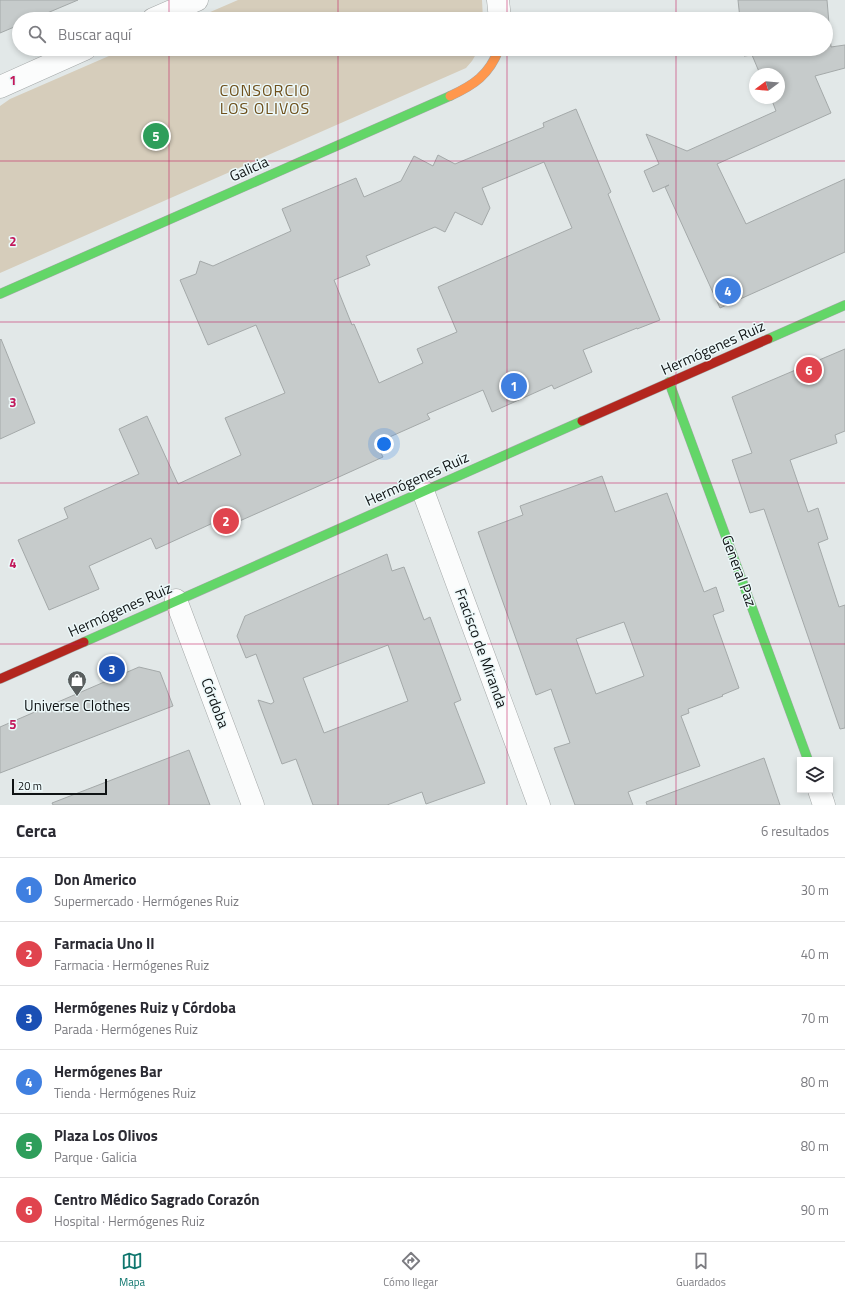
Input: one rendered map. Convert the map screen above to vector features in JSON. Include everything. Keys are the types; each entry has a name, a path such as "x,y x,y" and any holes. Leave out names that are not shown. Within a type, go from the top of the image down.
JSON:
{"street":[{"path":"169,12 197,0"},
{"path":"498,0 499,12"},
{"path":"0,87 69,56"},
{"name":"Galicia","path":"0,294 476,84 493,64 496,56"},
{"name":"Hermógenes Ruiz","path":"0,679 845,305"},
{"name":"General Paz","path":"669,382 807,757"},
{"name":"Fracisco de Miranda","path":"423,491 539,805"},
{"name":"Córdoba","path":"176,600 253,805"},
{"path":"820,793 824,805"}],"shaded area":[{"path":"238,0 482,0 483,12 210,12"},
{"path":"109,56 475,56 466,68 0,273 0,106 10,99"}],"building":[{"path":"0,0 78,0 50,12 12,12 12,28 0,33"},
{"path":"738,0 827,0 828,12 739,12"},
{"path":"845,45 845,68 815,76 831,113 717,164 746,224 845,179 845,252 720,308 665,187 669,185 653,192 644,171 659,164 646,134 687,151 776,111 773,104 785,104 785,68 757,68 752,56 833,56 833,47"},
{"path":"576,109 611,192 608,194 660,320 583,350 592,372 554,389 552,385 492,412 483,390 427,414 430,419 376,443 383,457 330,481 217,531 213,523 156,549 151,538 89,566 99,589 49,610 18,540 68,518 64,508 139,474 119,429 147,416 178,484 241,455 225,418 285,393 256,325 208,345 180,280 196,274 200,261 213,266 291,231 282,209 356,178 364,197 401,181 414,156 433,166 438,155 455,164 544,127 543,123","holes":["544,162 572,228 438,287 457,332 417,349 423,363 379,383 354,324 352,325 334,280 370,265 366,256 435,227 445,232 455,212 482,225 490,208 482,188"]},
{"path":"1,339 35,423 0,439 0,340"},
{"path":"845,349 845,431 835,435 837,443 790,460 808,512 818,508 828,539 818,543 839,607 845,605 845,728 840,729 764,509 750,513 732,460 752,453 732,397"},
{"path":"602,476 615,512 667,493 704,592 716,587 724,611 713,615 739,688 722,695 723,696 688,709 689,713 681,716 700,766 628,792 633,805 575,805 554,748 570,743 551,689 536,695 478,532 523,515 520,506","holes":["624,622 644,676 596,694 576,639"]},
{"path":"387,554 392,571 404,567 424,620 430,617 461,700 454,703 485,783 426,804 422,792 387,805 313,805 296,759 282,764 258,700 271,704 274,702 256,654 246,658 237,636 245,616","holes":["388,645 408,701 324,733 303,678"]},
{"path":"139,667 160,672 173,706 0,773 0,727"},
{"path":"189,750 210,805 53,805 52,803"},
{"path":"764,758 780,805 647,805 646,802"}],"traffic: fast":[{"path":"0,294 450,96"},
{"path":"768,339 845,305"},
{"path":"669,382 807,757"},
{"path":"84,642 582,421"}],"traffic: slow":[{"path":"450,96 466,88 480,78 496,56"}],"traffic: jam":[{"path":"582,421 768,339"},
{"path":"0,679 84,642"}],"place":[{"name":"Plaza Los Olivos","path":"156,136"},
{"name":"Hermógenes Bar","path":"728,291"},
{"name":"Centro Médico Sagrado Corazón","path":"809,370"},
{"name":"Don Americo","path":"514,386"},
{"name":"Farmacia Uno II","path":"226,521"},
{"name":"Hermógenes Ruiz y Córdoba","path":"112,669"},
{"name":"Universe Clothes","path":"77,697"}],"district":[{"name":"CONSORCIO LOS OLIVOS","path":"265,99"}]}
